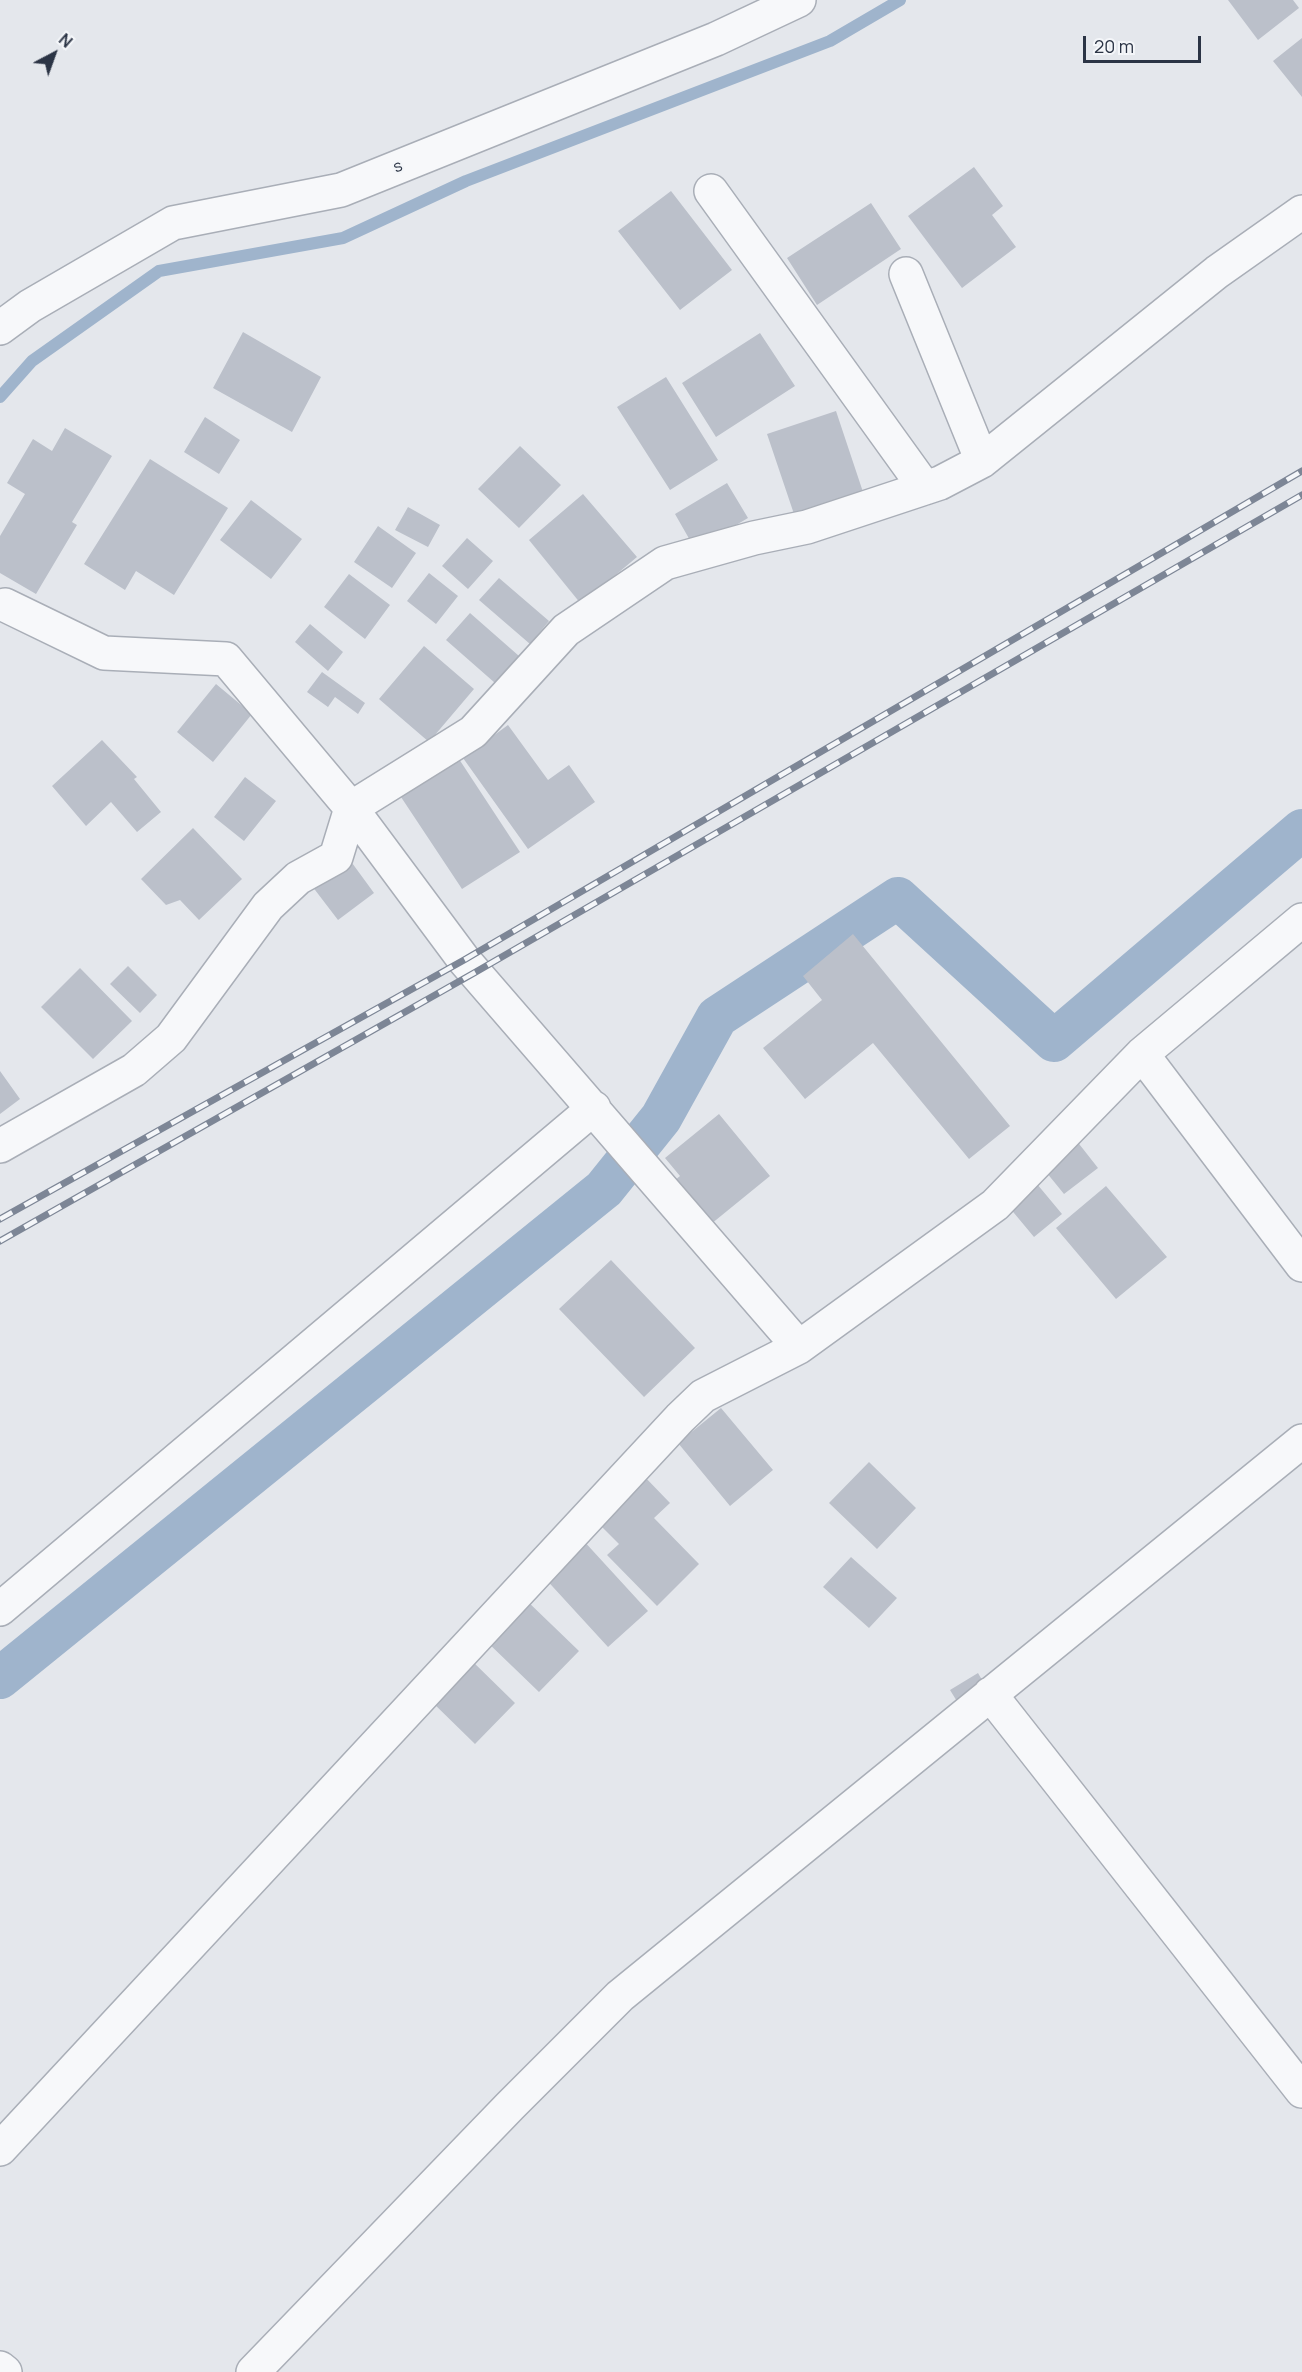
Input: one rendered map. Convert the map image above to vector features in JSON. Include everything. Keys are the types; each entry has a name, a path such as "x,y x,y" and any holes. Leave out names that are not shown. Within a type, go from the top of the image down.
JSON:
{"street":[{"name":"s","path":"0,328 30,306 173,223 341,190 716,39 799,0"},
{"path":"711,191 925,488"},
{"path":"0,1146 134,1070 171,1038 268,906 298,878 336,857 351,808 473,732 566,630 665,563 754,538 807,527 925,488 982,461 1217,272 1302,212"},
{"path":"906,274 982,461"},
{"path":"2,605 104,653 226,659 351,808 464,960 799,1347"},
{"path":"0,2149 703,1396 799,1347 995,1205 1142,1054 1302,920"},
{"path":"1142,1054 1302,1265"},
{"path":"0,1609 594,1108"},
{"path":"253,2372 510,2106 620,1996 1302,1440"},
{"path":"990,1694 1302,2091"},
{"path":"0,2368 5,2372"}],"building":[{"path":"1228,0 1293,0 1299,8 1258,40"},
{"path":"1302,38 1302,97 1273,61"},
{"path":"974,167 1003,206 992,215 1016,247 962,288 908,216"},
{"path":"671,191 732,270 680,310 618,231"},
{"path":"871,203 901,249 817,305 787,258"},
{"path":"243,332 321,377 292,432 213,388"},
{"path":"760,333 795,386 716,437 682,383"},
{"path":"666,377 718,460 670,490 617,407"},
{"path":"836,411 864,495 795,517 767,434"},
{"path":"205,417 240,440 219,474 184,452"},
{"path":"65,428 112,456 72,522 77,525 36,594 0,573 0,536 25,494 7,483 33,439 52,451"},
{"path":"520,446 561,485 519,528 478,489"},
{"path":"150,459 228,508 174,595 136,571 125,590 84,564"},
{"path":"727,483 748,518 695,549 675,514"},
{"path":"583,494 637,557 581,604 529,540"},
{"path":"251,500 302,539 271,579 220,540"},
{"path":"408,507 440,525 428,547 395,530"},
{"path":"378,526 416,553 392,588 354,562"},
{"path":"467,538 493,561 468,589 442,566"},
{"path":"429,573 458,596 436,624 407,601"},
{"path":"349,574 390,605 365,639 324,607"},
{"path":"499,578 549,621 530,644 479,600"},
{"path":"470,613 519,656 495,683 446,640"},
{"path":"310,624 343,652 328,671 295,642"},
{"path":"424,646 474,689 429,742 379,699"},
{"path":"322,672 365,703 358,714 335,697 328,707 307,692"},
{"path":"216,684 252,714 213,762 177,732"},
{"path":"508,725 548,780 569,765 595,802 528,849 463,758"},
{"path":"102,740 137,777 134,779 161,812 137,832 111,802 86,826 52,786"},
{"path":"457,756 520,852 462,889 399,794"},
{"path":"245,777 276,801 244,841 214,817"},
{"path":"193,828 242,879 199,920 180,900 166,905 141,879"},
{"path":"336,841 374,893 338,920 299,869"},
{"path":"853,934 1010,1126 969,1159 873,1043 805,1099 763,1048 822,1000 803,976"},
{"path":"128,966 157,995 140,1013 110,984"},
{"path":"80,968 132,1021 93,1059 41,1007"},
{"path":"0,1071 20,1099 0,1114"},
{"path":"719,1114 770,1176 700,1233 664,1189 680,1176 665,1158"},
{"path":"1076,1140 1098,1168 1064,1194 1042,1167"},
{"path":"1032,1178 1062,1214 1034,1237 1004,1201"},
{"path":"1106,1186 1167,1257 1116,1299 1056,1228"},
{"path":"611,1260 695,1348 644,1397 559,1309"},
{"path":"721,1408 773,1470 730,1506 678,1443"},
{"path":"869,1462 916,1508 877,1549 829,1503"},
{"path":"642,1474 670,1503 654,1518 699,1564 657,1606 607,1555 619,1544 595,1520"},
{"path":"582,1539 648,1611 608,1647 542,1575"},
{"path":"851,1557 897,1598 869,1628 823,1587"},
{"path":"524,1598 579,1651 539,1692 485,1640"},
{"path":"469,1658 515,1703 475,1744 429,1699"},
{"path":"978,1673 993,1699 966,1716 950,1690"}],"waterway":[{"path":"0,397 32,361 159,271 343,238 466,181 830,41 900,0"},
{"path":"0,1678 604,1189 661,1118 717,1017 898,898 1054,1041 1302,830"}],"railway":[{"path":"0,1219 464,960 1302,471"},
{"path":"0,1241 474,973 1302,495"}]}
